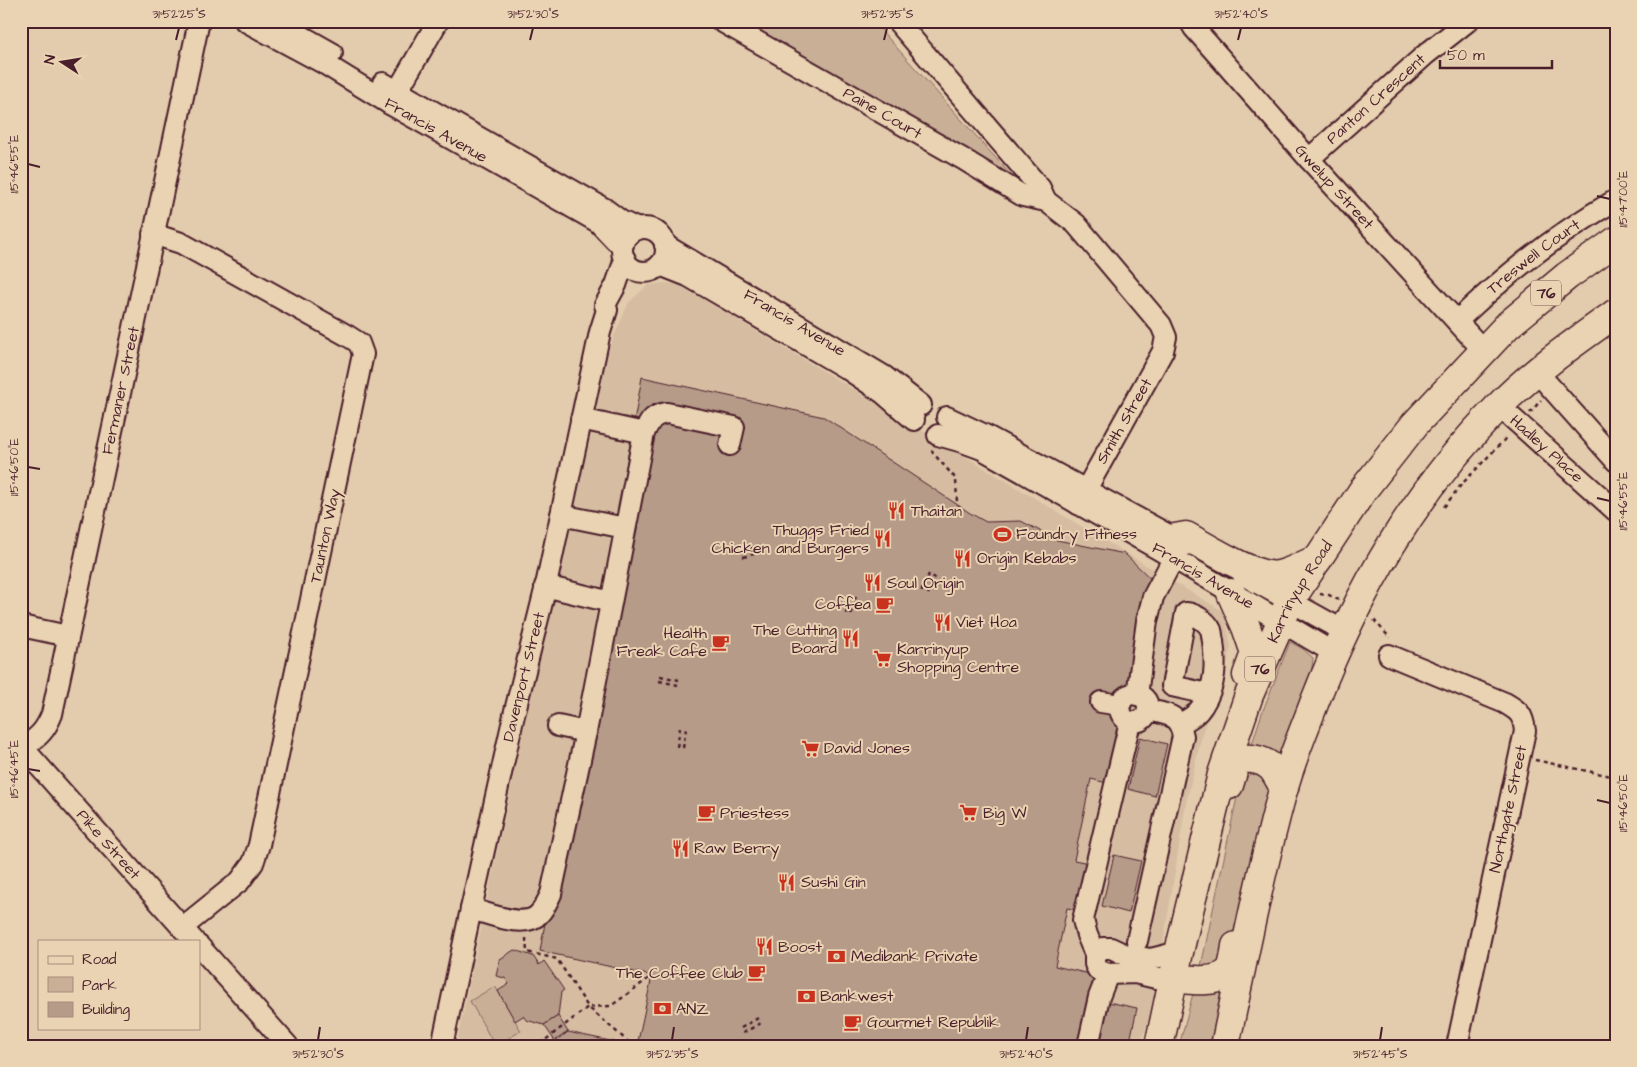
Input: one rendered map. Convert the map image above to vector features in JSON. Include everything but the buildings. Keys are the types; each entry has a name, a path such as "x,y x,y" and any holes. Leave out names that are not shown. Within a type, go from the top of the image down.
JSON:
{"highway":[{"name":"Karrinyup Road","path":"1159,1046 1176,965 1222,774 1249,695 1290,603 1363,490 1415,424 1508,325 1567,276 1616,241"},
{"path":"1224,1046 1261,880 1284,788 1303,731 1388,550 1424,494 1460,448 1499,406 1545,380 1585,334 1616,313"},
{"path":"1174,548 1186,536 1252,571 1276,576 1288,573 1318,559"},
{"path":"1231,593 1255,653 1221,748 1207,799 1213,814 1224,805 1236,762 1240,759 1251,758 1267,764 1272,768 1284,788"},
{"path":"1176,965 1201,981 1219,978 1230,969 1250,890 1261,880"}],"street":[{"name":"Fermaner Street","path":"22,749 47,728 52,714 199,21"},
{"name":"Francis Avenue","path":"245,21 324,64 394,98 605,209 621,221 638,228"},
{"name":"Francis Avenue","path":"275,21 330,51 394,98 598,222 624,252"},
{"path":"394,98 438,21"},
{"name":"Paine Court","path":"721,21 963,159 1023,196 1046,201 1076,224 1161,325 1166,337"},
{"name":"Paine Court","path":"897,21 1040,188 1046,201"},
{"name":"Gwelup Street","path":"1190,21 1194,28 1309,159 1483,350"},
{"name":"Panton Crescent","path":"1309,159 1425,55 1468,21"},
{"name":"Treswell Court","path":"1457,322 1476,303 1555,237 1616,200"},
{"path":"638,228 652,229 662,238 665,245 666,252 652,268 632,268 624,252 631,232 638,228"},
{"name":"Taunton Way","path":"154,234 180,242 348,336 359,344 363,354 263,826 253,863 240,881 188,934"},
{"name":"Francis Avenue","path":"665,245 884,376 917,413 917,430 922,434 963,442 982,449 1082,497 1174,548 1290,603 1351,627"},
{"name":"Davenport Street","path":"442,1046 470,909 514,715 546,586 600,332 607,310 606,305 616,285 624,252"},
{"name":"Francis Avenue","path":"652,268 688,276 849,370 917,413"},
{"name":"Davenport Street","path":"607,310 612,310 624,292 652,268"},
{"name":"Smith Street","path":"1082,497 1156,366 1163,351 1166,337"},
{"path":"1545,380 1616,460"},
{"name":"Francis Avenue","path":"917,413 926,403 938,404 946,411 948,417 985,435 1082,497"},
{"name":"Hadley Place","path":"1499,406 1616,511"},
{"path":"470,909 518,922 525,921 534,919 540,914 551,894 586,732 644,433 651,420 658,414 667,413 734,427 730,445"},
{"path":"935,436 946,428 948,417"},
{"path":"581,419 644,433"},
{"path":"561,515 625,528"},
{"name":"Francis Avenue","path":"1174,548 1231,593 1290,603"},
{"path":"1174,548 1153,597 1147,620 1143,702 1147,715 1141,721 1117,710 1084,920 1098,970 1108,974 1135,973 1156,978 1176,965"},
{"path":"546,586 611,602"},
{"path":"21,626 68,636"},
{"name":"Northgate Street","path":"1389,655 1505,703 1516,710 1523,718 1525,730 1457,1046"},
{"path":"1180,724 1193,717 1203,705 1208,694"},
{"path":"1137,941 1183,736 1180,724 1176,719 1143,702"},
{"path":"558,726 586,732"},
{"name":"Pike Street","path":"22,749 188,934"},
{"path":"200,947 288,1046"},
{"path":"1095,954 1103,948 1111,948 1126,955 1176,965"},
{"path":"1088,1046 1099,997 1108,974"}],"path":[{"path":"1438,514 1460,485 1518,425 1545,380"},
{"path":"935,436 932,454 956,479 957,504"},
{"path":"741,552 760,546"},
{"path":"743,557 761,552"},
{"path":"922,592 929,574"},
{"path":"928,594 934,576"},
{"path":"1290,603 1312,593 1329,595 1351,627 1390,636 1389,655"},
{"path":"846,614 850,595"},
{"path":"852,615 856,596"},
{"path":"660,676 679,680"},
{"path":"659,681 678,685"},
{"path":"677,747 680,728"},
{"path":"683,748 686,729"},
{"path":"1519,756 1616,777"},
{"path":"525,921 526,952 557,960 588,1007 633,1046"},
{"path":"534,1046 544,1041 588,1007 611,1006 652,976"},
{"path":"741,1028 758,1018"},
{"path":"743,1032 761,1023"},
{"path":"512,1046 520,1041 527,1046"},
{"path":"544,1041 546,1046"}],"shaded area":[{"name":"Karrinyup Shopping Centre","path":"665,283 680,285 1224,612 1231,646 1226,670 1203,731 1186,803 1153,1008 1140,1046 456,1046 596,386 614,336 629,302 648,285"}],"green space":[{"path":"728,21 841,21 880,29 1011,175"},
{"path":"1290,642 1303,649 1313,658 1310,685 1226,968 1200,971 1241,778 1262,713"},
{"path":"1231,984 1216,1046 1179,1046 1194,990"},
{"path":"495,986 521,1031 495,1046 470,1001"}],"place":[{"name":"Thaitan","path":"897,511"},
{"name":"Foundry Fitness","path":"1002,534"},
{"name":"Thuggs Fried Chicken and Burgers","path":"883,539"},
{"name":"Origin Kebabs","path":"963,558"},
{"name":"Soul Origin","path":"873,583"},
{"name":"Coffea","path":"885,604"},
{"name":"Viet Hoa","path":"942,622"},
{"name":"The Cutting Board","path":"851,639"},
{"name":"Health Freak Cafe","path":"721,642"},
{"name":"Karrinyup Shopping Centre","path":"883,658"},
{"name":"David Jones","path":"810,748"},
{"name":"Priestess","path":"706,813"},
{"name":"Big W","path":"969,813"},
{"name":"Raw Berry","path":"680,848"},
{"name":"Sushi Gin","path":"787,882"},
{"name":"Boost","path":"764,947"},
{"name":"Medibank Private","path":"837,956"},
{"name":"The Coffee Club","path":"757,973"},
{"name":"Bankwest","path":"806,996"},
{"name":"ANZ","path":"662,1009"},
{"name":"Gourmet Republik","path":"853,1022"}]}
